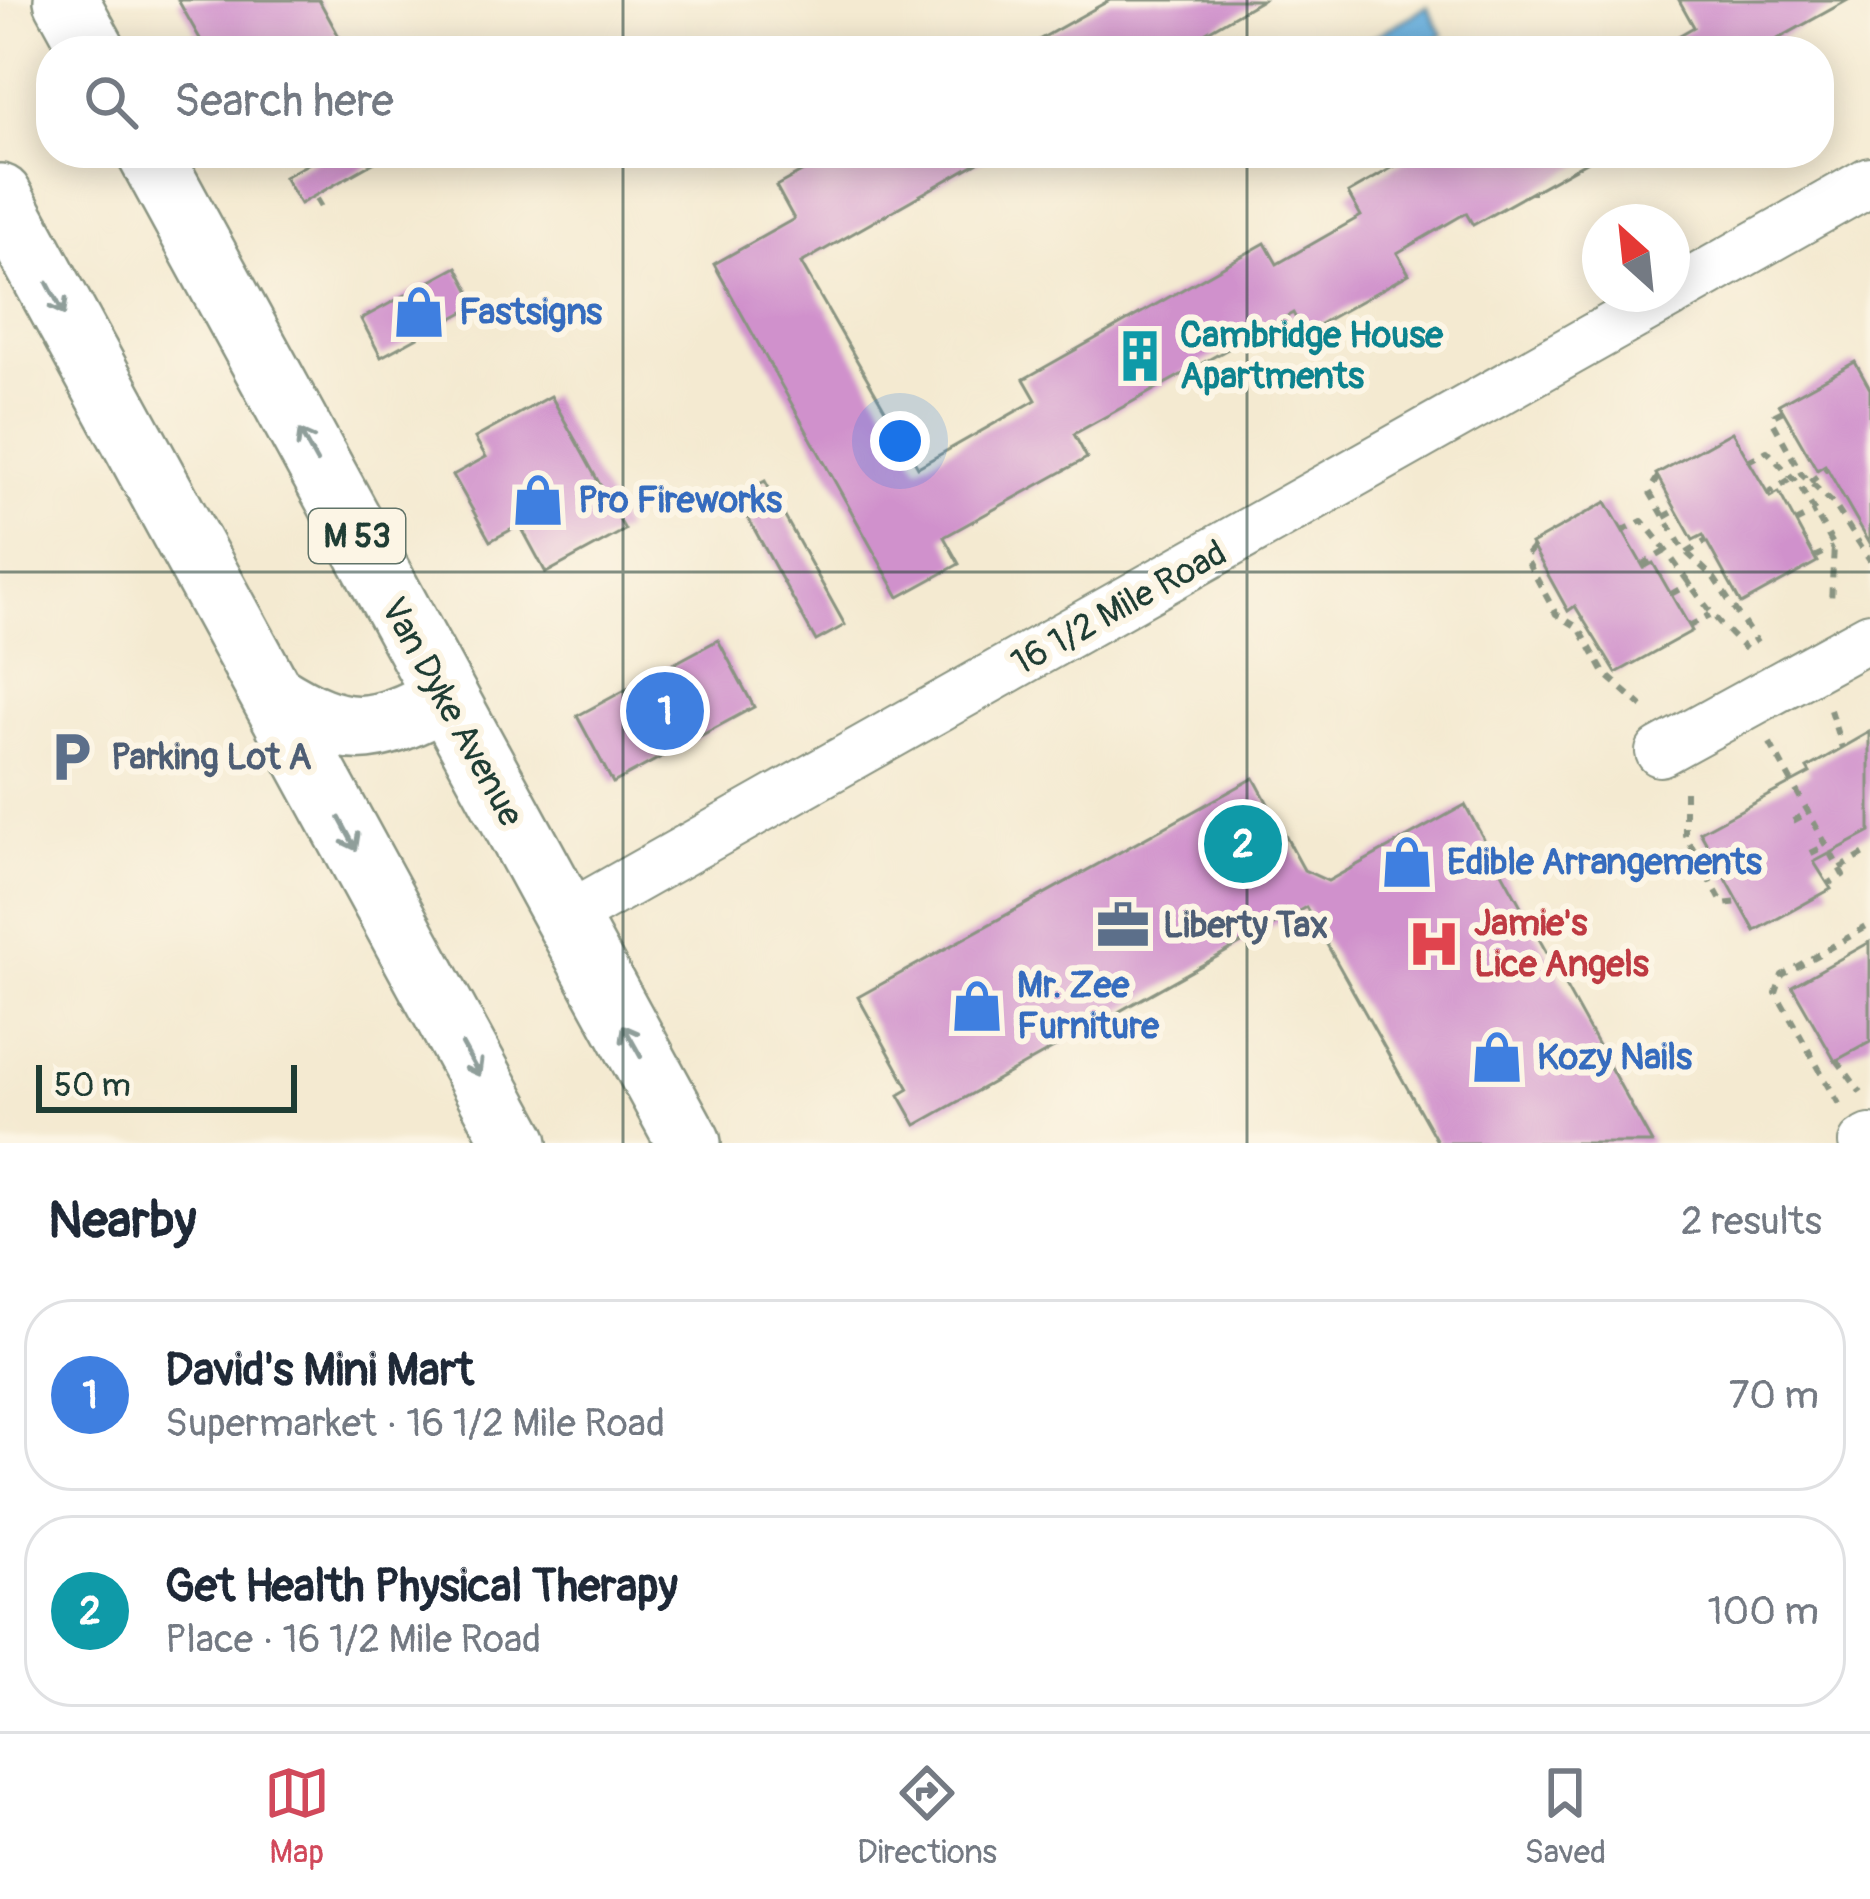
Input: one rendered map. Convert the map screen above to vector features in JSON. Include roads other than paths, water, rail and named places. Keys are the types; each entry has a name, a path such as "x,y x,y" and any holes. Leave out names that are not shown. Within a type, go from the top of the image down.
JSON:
{"main road":[{"path":"66,0 86,36"},
{"name":"Van Dyke Avenue","path":"157,168 689,1143"},
{"path":"0,196 516,1143"},
{"path":"272,694 336,728 364,730 385,727 445,698"}],"street":[{"name":"16 1/2 Mile Road","path":"1690,283 1870,181"},
{"name":"16 1/2 Mile Road","path":"565,918 1639,312"},
{"path":"1672,771 1870,637"}],"water":[{"path":"1427,7 1443,35 1441,36 1375,36"}],"place":[{"name":"Fastsigns","path":"419,312"},
{"name":"Cambridge House Apartments","path":"1140,356"},
{"name":"Pro Fireworks","path":"538,500"},
{"name":"David's Mini Mart","path":"665,711"},
{"name":"Parking Lot A","path":"71,757"},
{"name":"Get Health Physical Therapy","path":"1243,844"},
{"name":"Edible Arrangements","path":"1407,862"},
{"name":"Liberty Tax","path":"1123,925"},
{"name":"Jamie's Lice Angels","path":"1434,944"},
{"name":"Mr. Zee Furniture","path":"977,1006"},
{"name":"Kozy Nails","path":"1497,1057"}]}
